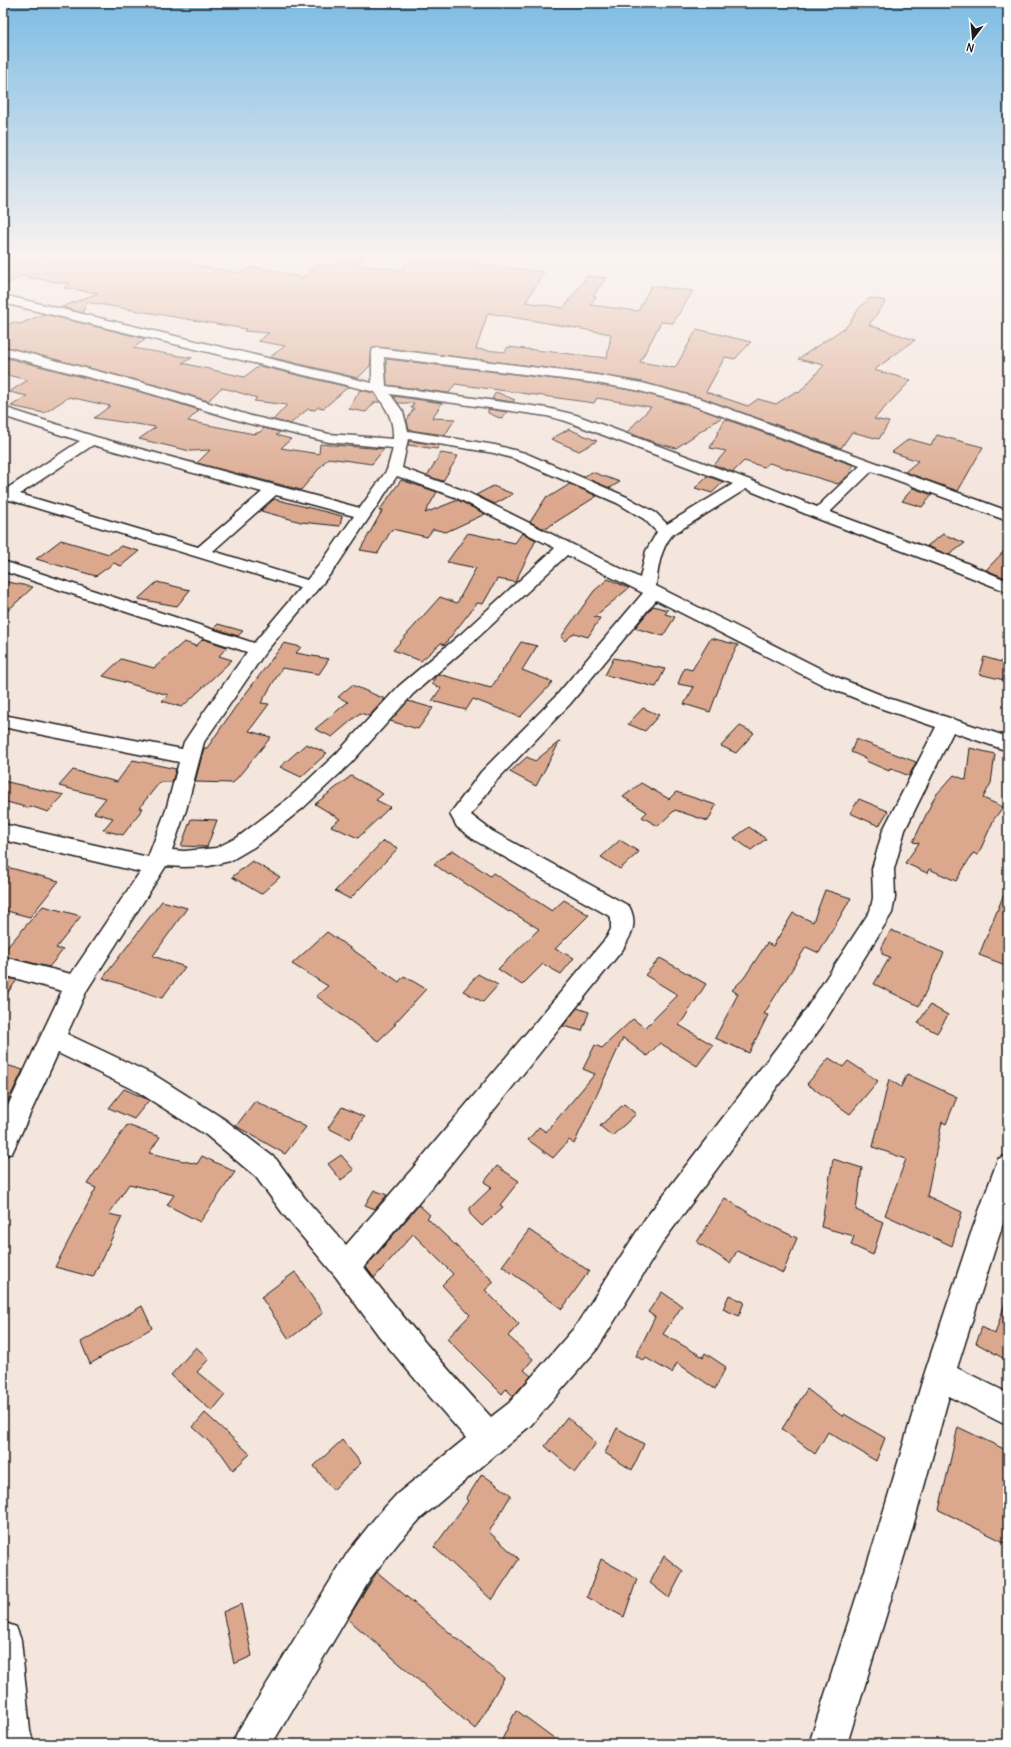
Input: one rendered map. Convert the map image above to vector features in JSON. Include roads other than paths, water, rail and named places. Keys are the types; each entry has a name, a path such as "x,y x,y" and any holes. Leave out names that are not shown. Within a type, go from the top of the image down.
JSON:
{"street":[{"path":"171,339 380,389 547,412 571,418 745,483 819,514 951,562 1008,586"},
{"path":"3,351 154,390 247,419 339,440 401,439 488,447 520,456 622,500 650,516 666,532"},
{"path":"3,1144 10,1115 53,1039 77,985 157,862 176,810 194,742 258,650 330,563 394,470 399,459 401,439 396,413 380,389 378,378 378,352 596,378 637,386 697,402 1008,516"},
{"path":"3,411 92,440 365,514"},
{"path":"5,497 92,440"},
{"path":"819,514 870,465"},
{"path":"394,470 460,494 832,682 884,703 1008,744"},
{"path":"346,1267 424,1178 615,943 623,929 623,918 621,912 484,836 464,822 460,814 488,777 563,700 650,590 653,552 659,540 666,532 745,483"},
{"path":"202,552 272,490"},
{"path":"5,497 202,552 311,586"},
{"path":"3,832 157,862 222,856 246,842 296,803 344,758 406,690 467,638 566,547"},
{"path":"3,566 258,650"},
{"path":"3,721 189,757"},
{"path":"251,1744 360,1564 387,1530 409,1506 520,1414 586,1338 655,1229 743,1114 808,1025 869,934 881,913 884,898 883,869 894,830 947,724"},
{"path":"3,966 77,985"},
{"path":"53,1039 147,1084 215,1127 266,1168 294,1206 346,1267 390,1325 442,1387 490,1440"},
{"path":"828,1744 896,1530 939,1375 984,1236 1008,1168"},
{"path":"939,1375 1008,1410"},
{"path":"3,1640 10,1731 15,1744"}]}
